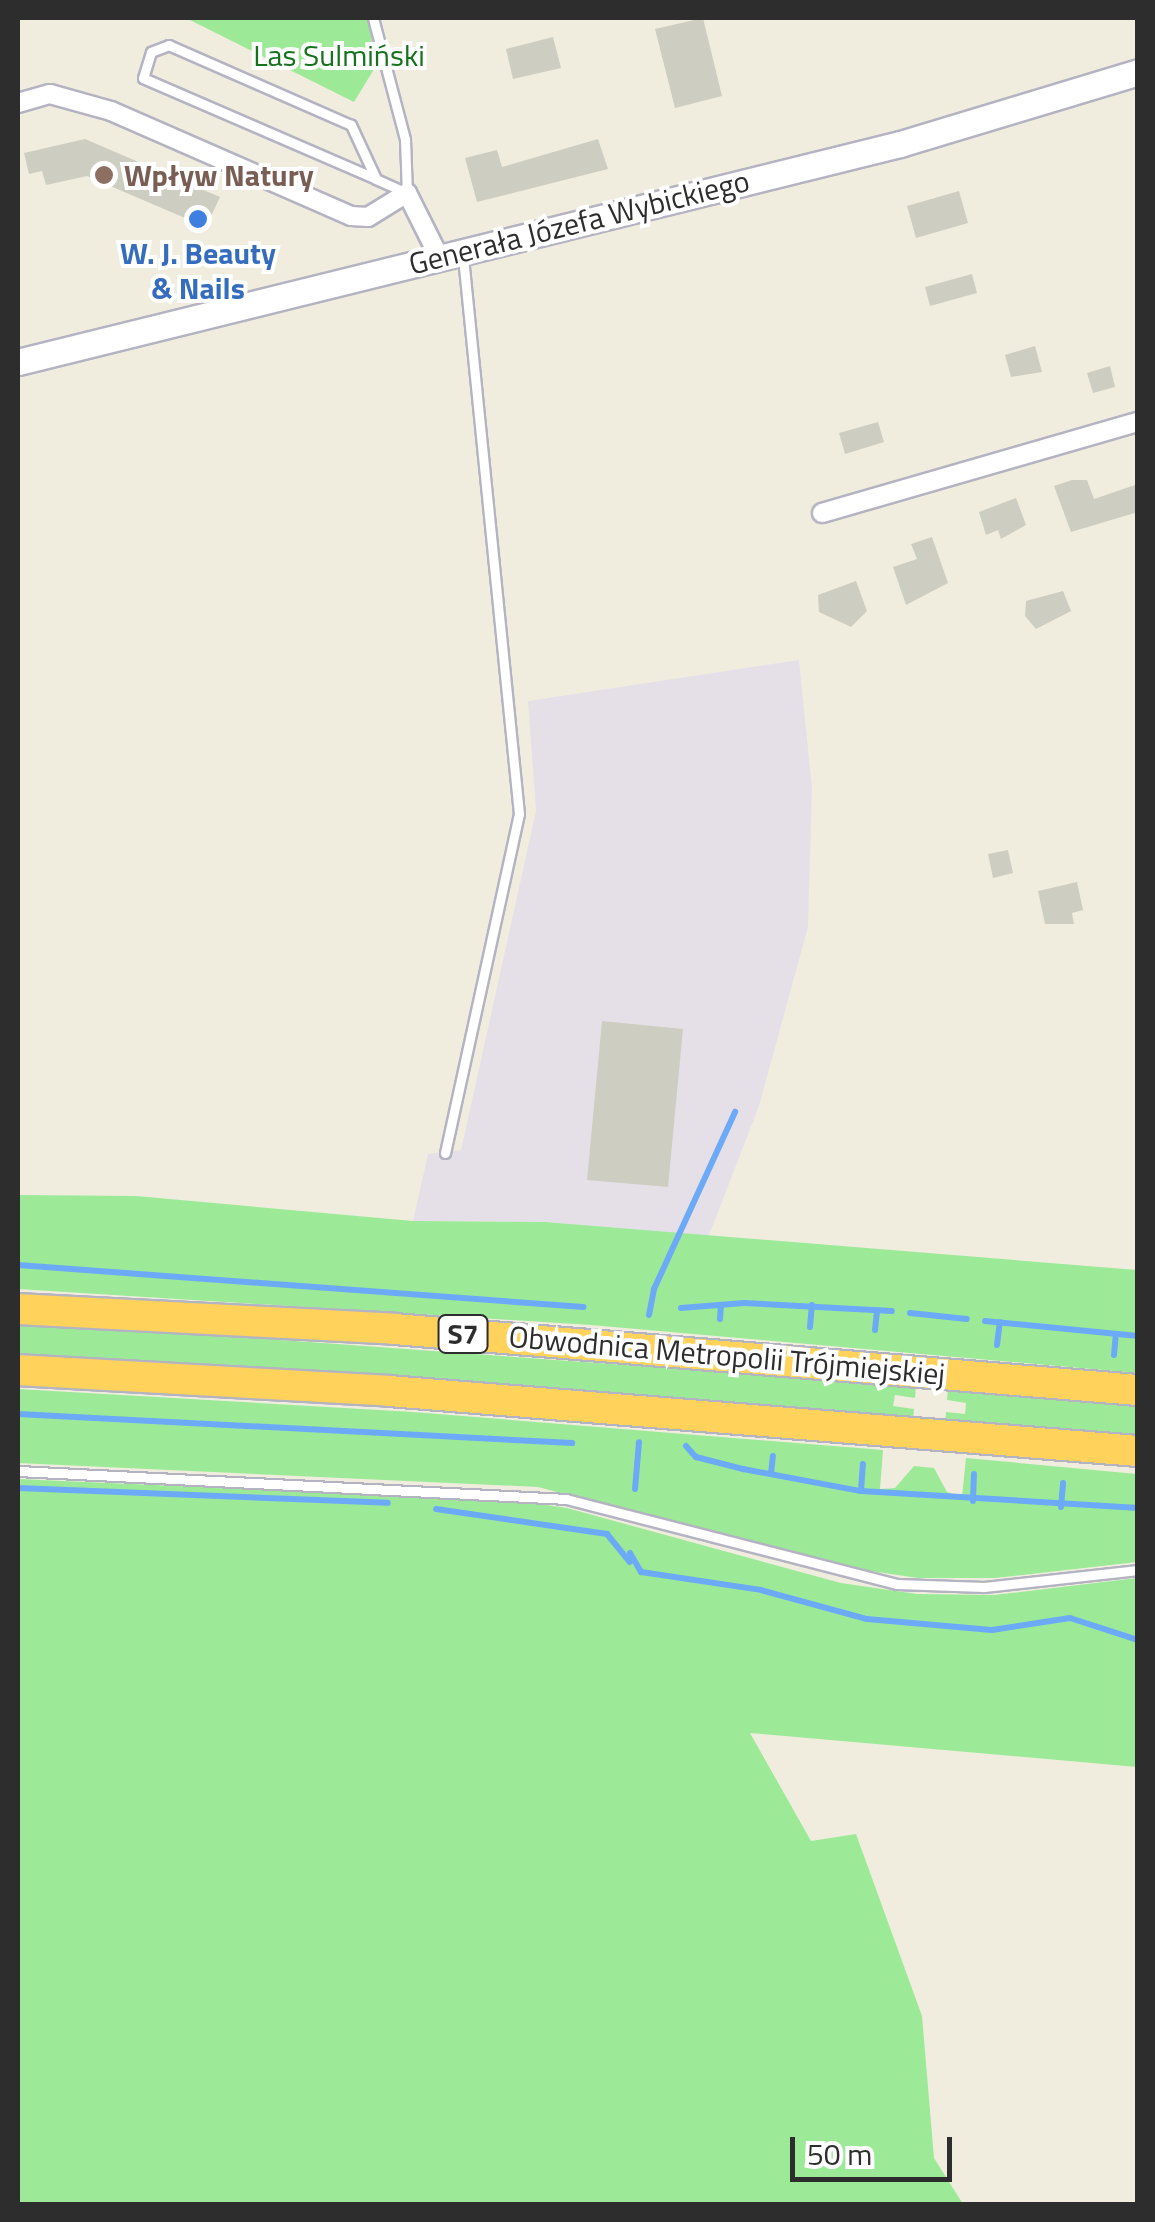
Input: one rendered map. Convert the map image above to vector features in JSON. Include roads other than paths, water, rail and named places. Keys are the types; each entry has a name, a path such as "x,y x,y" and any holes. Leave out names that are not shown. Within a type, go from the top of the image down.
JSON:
{"highway":[{"name":"Obwodnica Metropolii Trójmiejskiej","path":"18,1309 394,1329 1138,1390"},
{"name":"Obwodnica Metropolii Trójmiejskiej","path":"18,1370 900,1431 1138,1452"}],"main road":[{"name":"Generała Józefa Wybickiego","path":"18,362 900,144 1138,72"}],"street":[{"path":"18,103 50,94 112,111 351,216 368,217 407,193 450,254"},
{"path":"822,513 1138,422"}],"lane":[{"path":"372,18 405,139 407,193 144,78 151,52 169,45 352,125 376,179"},
{"path":"444,1152 519,814 470,282 450,254"},
{"path":"18,1472 566,1499 897,1584 984,1587 1138,1570"}],"waterway":[{"path":"649,1315 654,1289 735,1112"},
{"path":"18,1265 583,1307"},
{"path":"681,1308 744,1303 892,1311"},
{"path":"720,1319 721,1305"},
{"path":"810,1327 812,1305"},
{"path":"875,1330 877,1310"},
{"path":"910,1313 967,1319"},
{"path":"985,1321 1138,1336"},
{"path":"997,1345 1000,1322"},
{"path":"1114,1355 1116,1334"},
{"path":"18,1414 572,1443"},
{"path":"635,1489 639,1442"},
{"path":"686,1446 696,1457 861,1491 1138,1508"},
{"path":"771,1474 773,1456"},
{"path":"861,1491 863,1464"},
{"path":"973,1501 974,1474"},
{"path":"1061,1507 1063,1483"},
{"path":"18,1488 388,1503"},
{"path":"436,1509 607,1534 630,1562"},
{"path":"630,1553 641,1572 761,1590 867,1619 992,1630 1070,1618 1138,1640"}],"place":[{"name":"Wpływ Natury","path":"104,175"},
{"name":"W. J. Beauty & Nails","path":"198,219"}],"park label":[{"name":"Las Sulmiński","path":"339,55"}]}
